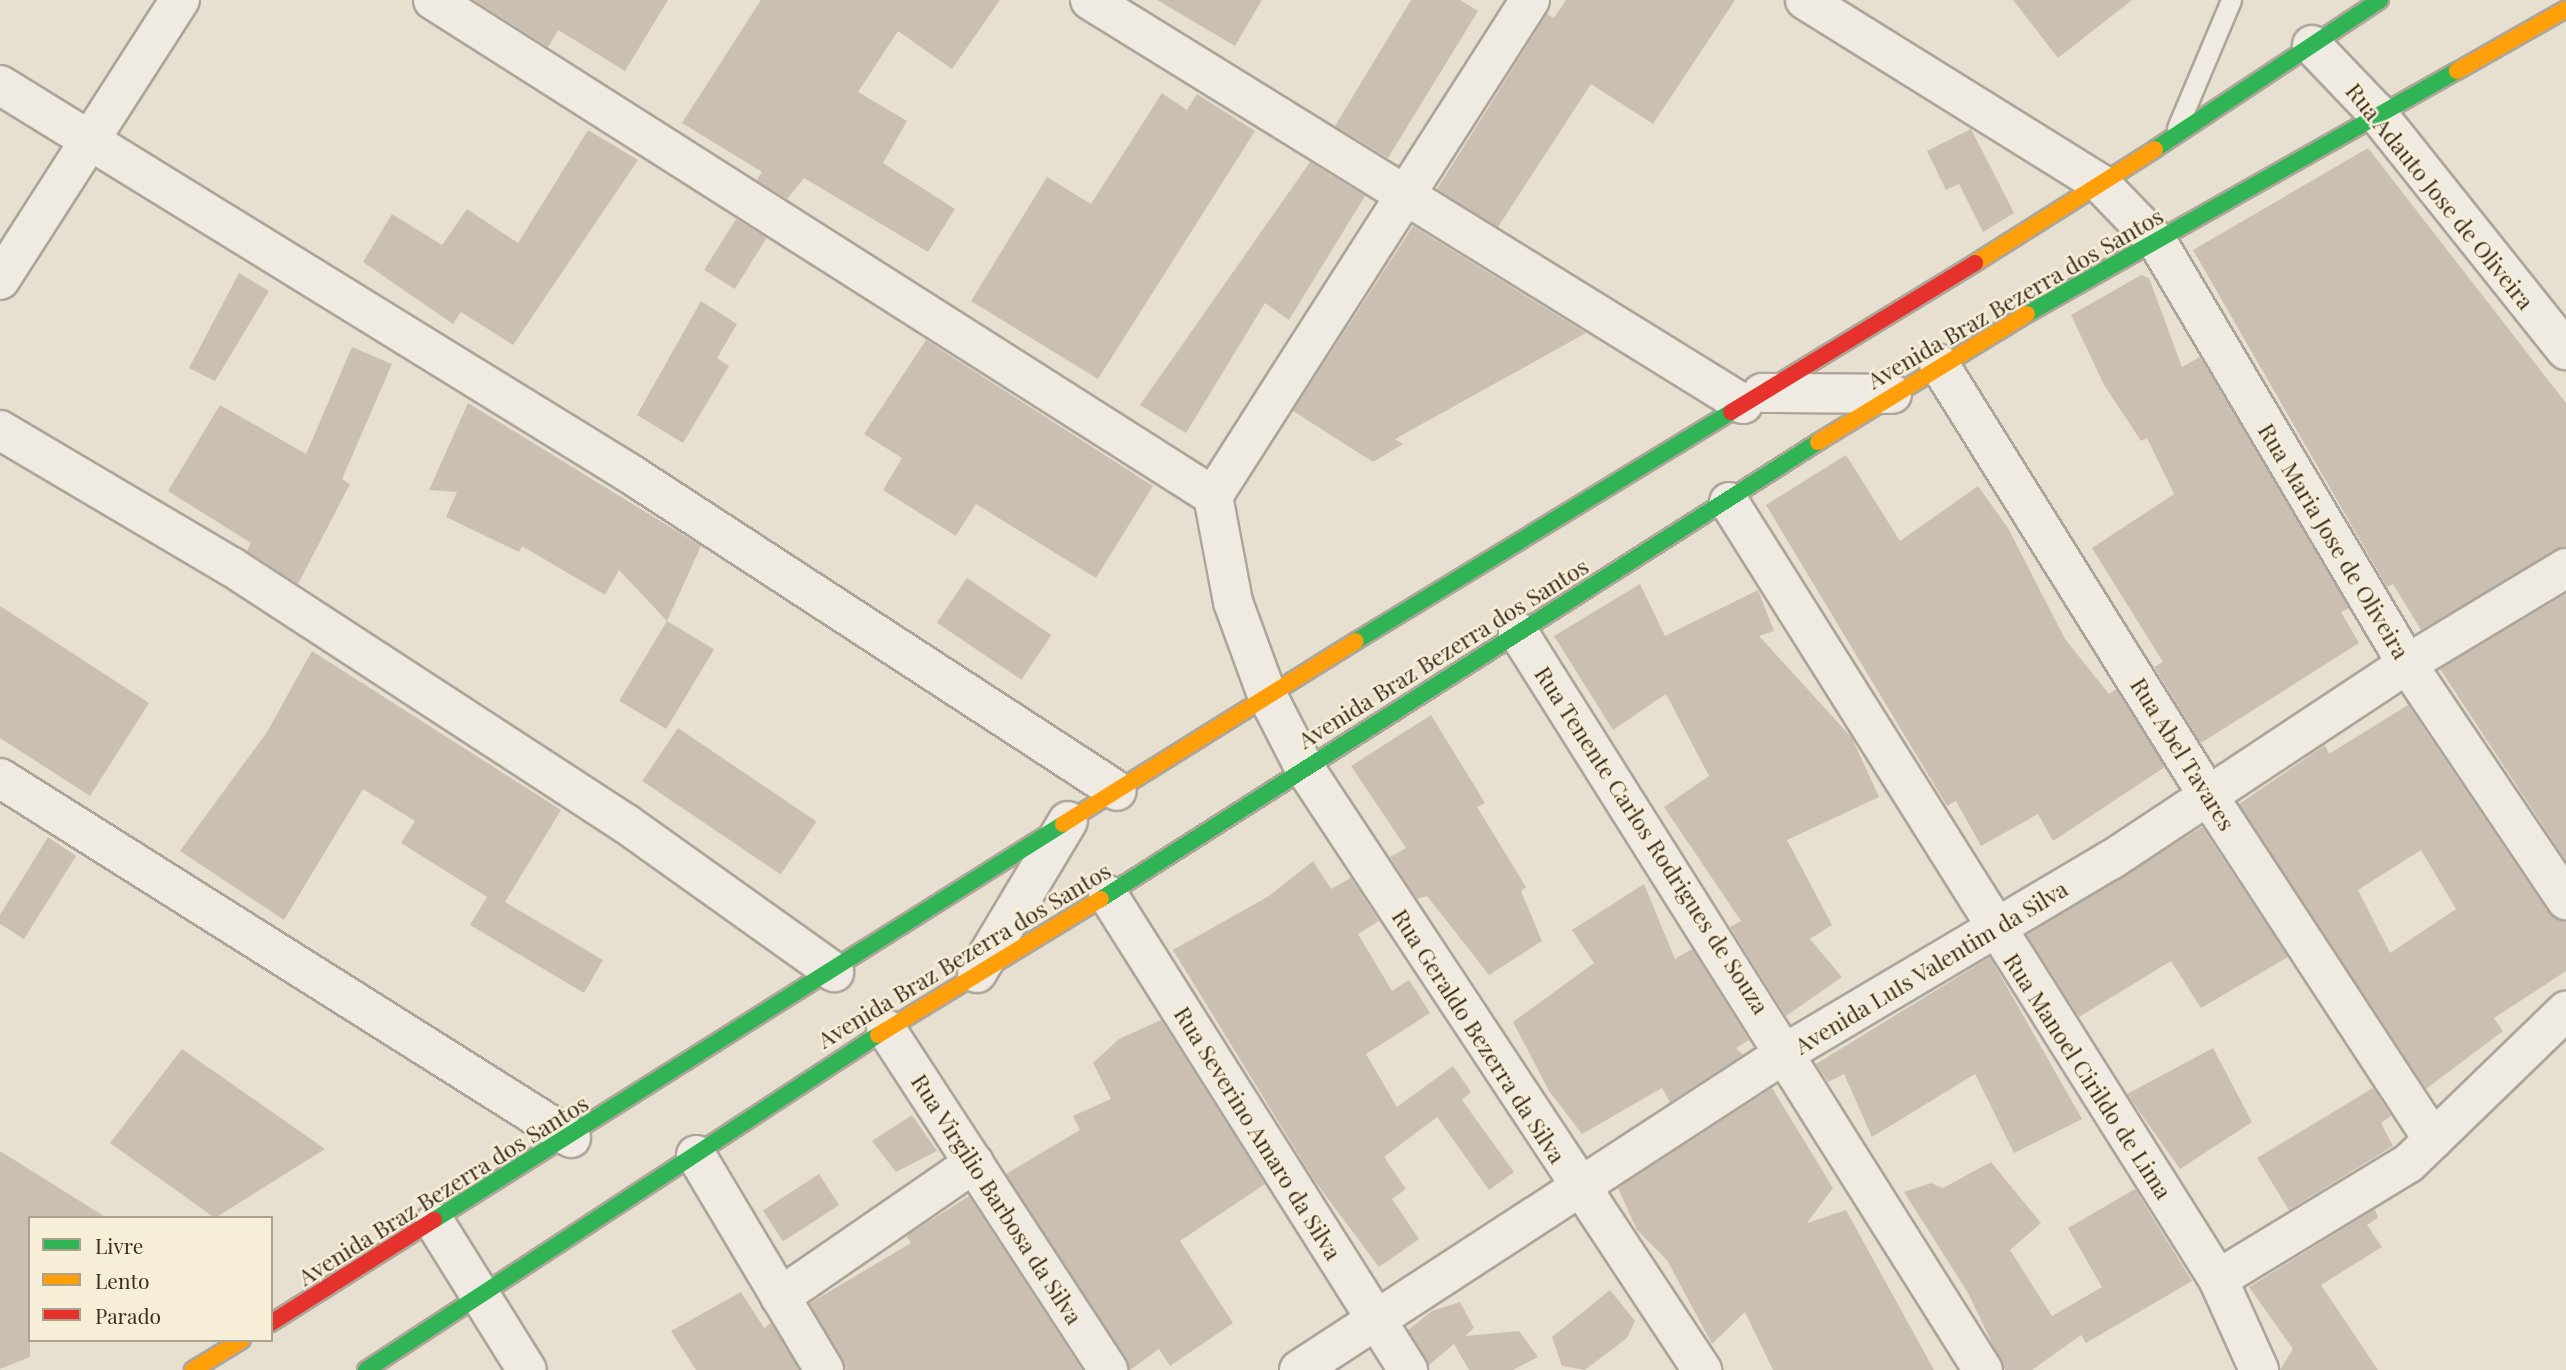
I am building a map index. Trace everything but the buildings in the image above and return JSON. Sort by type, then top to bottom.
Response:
[{"type":"street","points":[[0,280],[87,138],[180,0]]},
{"type":"street","points":[[433,0],[1213,496],[1530,0]]},
{"type":"street","points":[[1090,0],[1405,194],[1753,399],[1892,394]]},
{"type":"street","name":"Rua Maria Jose de Oliveira","points":[[1805,0],[2102,185],[2158,243],[2407,664],[2566,900]]},
{"type":"street","name":"Avenida Braz Bezerra dos Santos","points":[[273,1322],[571,1138],[1267,695],[2102,185],[2176,133],[2381,0]]},
{"type":"street","name":"Avenida Braz Bezerra dos Santos","points":[[366,1370],[477,1293],[696,1155],[886,1029],[1108,895],[1304,767],[1729,502],[1939,364],[2158,243],[2375,111],[2566,9]]},
{"type":"street","name":"Rua Adauto Jose de Oliveira","points":[[2312,45],[2375,111],[2566,350]]},
{"type":"street","points":[[0,85],[629,473],[1117,792]]},
{"type":"street","name":"Rua Abel Tavares","points":[[1939,364],[2207,794],[2433,1140]]},
{"type":"street","points":[[0,430],[232,567],[625,823],[834,972]]},
{"type":"street","name":"Rua Geraldo Bezerra da Silva","points":[[1213,496],[1233,601],[1267,695],[1304,767],[1580,1190],[1702,1370]]},
{"type":"street","name":"Rua Manoel Cirildo de Lima","points":[[1729,502],[1996,931],[2218,1279],[2259,1370]]},
{"type":"street","name":"Avenida LuIs Valentim da Silva","points":[[1299,1370],[1580,1190],[1787,1052],[1996,931],[2407,664],[2566,568]]},
{"type":"street","name":"Rua Tenente Carlos Rodrigues de Souza","points":[[1518,632],[1787,1052],[1983,1370]]},
{"type":"street","points":[[0,778],[571,1138]]},
{"type":"street","points":[[977,973],[1068,821]]},
{"type":"street","name":"Rua Severino Amaro da Silva","points":[[1108,895],[1408,1370]]},
{"type":"street","points":[[2218,1279],[2409,1163],[2566,1012]]},
{"type":"street","name":"Rua Virgilio Barbosa da Silva","points":[[886,1029],[1108,1370]]},
{"type":"street","points":[[696,1155],[824,1370]]},
{"type":"street","points":[[780,1297],[974,1163]]},
{"type":"street","points":[[435,1223],[527,1370]]},
{"type":"street","points":[[193,1370],[239,1342]]},
{"type":"lane","points":[[2176,133],[2231,0]]},
{"type":"traffic: fast","points":[[2155,149],[2380,0]]},
{"type":"traffic: fast","points":[[2027,314],[2457,71]]},
{"type":"traffic: fast","points":[[1356,641],[1731,412]]},
{"type":"traffic: fast","points":[[1101,899],[1818,442]]},
{"type":"traffic: fast","points":[[434,1220],[1063,824]]},
{"type":"traffic: fast","points":[[366,1370],[878,1035]]},
{"type":"traffic: slow","points":[[2457,71],[2566,9]]},
{"type":"traffic: slow","points":[[1975,263],[2155,149]]},
{"type":"traffic: slow","points":[[1818,442],[2027,314]]},
{"type":"traffic: slow","points":[[1063,824],[1356,641]]},
{"type":"traffic: slow","points":[[878,1035],[1101,899]]},
{"type":"traffic: slow","points":[[193,1370],[239,1342]]},
{"type":"traffic: jam","points":[[1731,412],[1975,263]]},
{"type":"traffic: jam","points":[[273,1322],[434,1220]]}]
